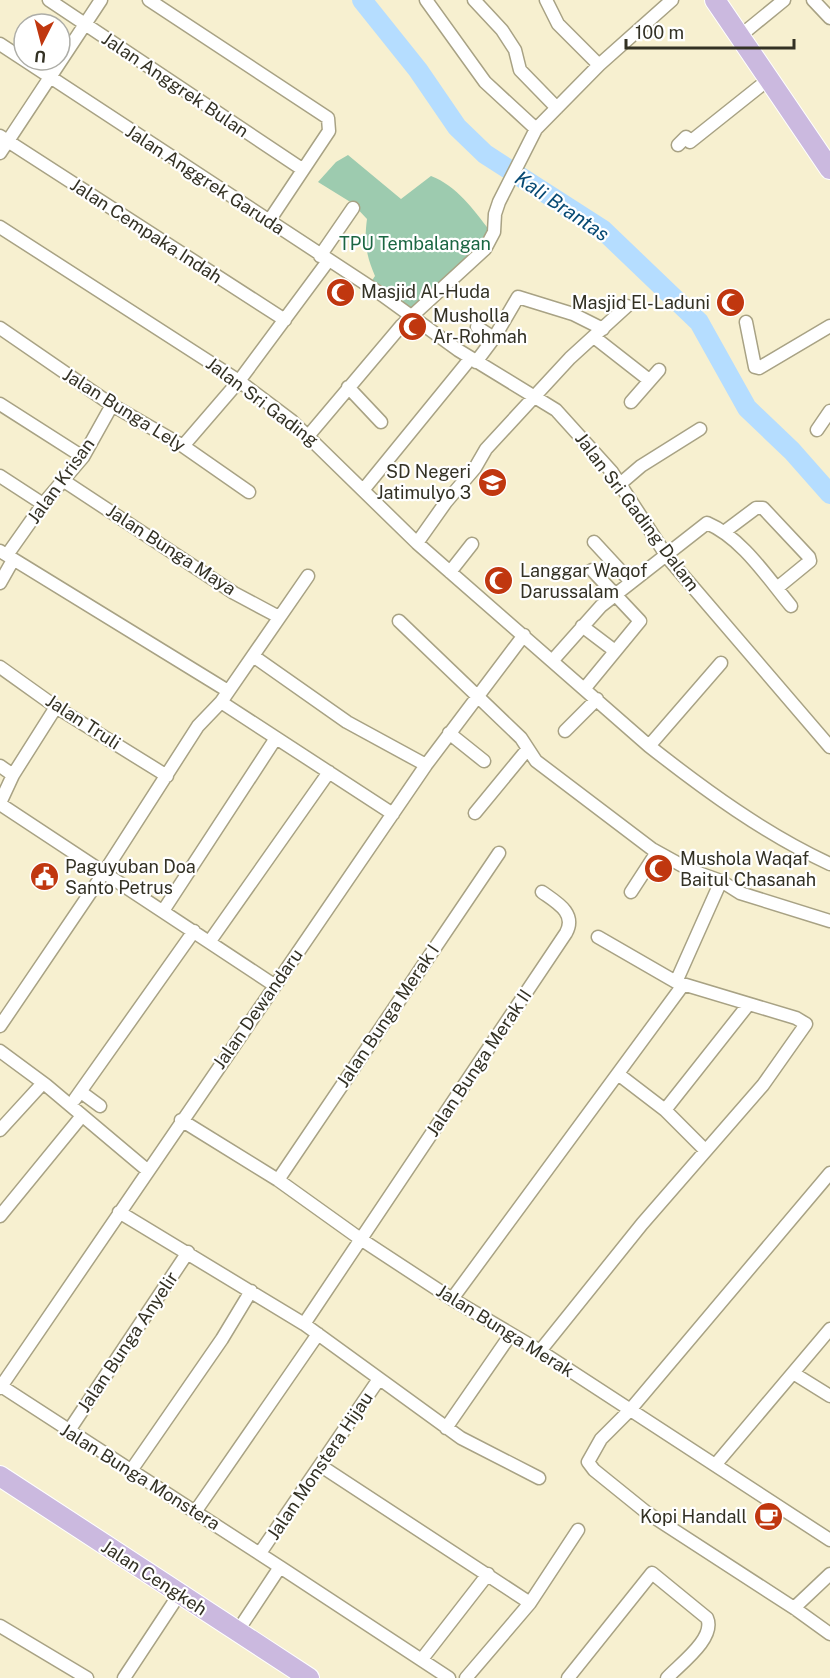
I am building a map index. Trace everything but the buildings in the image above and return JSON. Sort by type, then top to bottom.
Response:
[{"type":"main road","points":[[714,0],[830,169]]},
{"type":"main road","name":"Jalan Cengkeh","points":[[0,1476],[309,1678]]},
{"type":"street","name":"Jalan Anggrek Bulan","points":[[49,0],[302,170]]},
{"type":"street","points":[[0,153],[4,139],[101,0]]},
{"type":"street","points":[[149,0],[327,118],[329,131],[269,221]]},
{"type":"street","points":[[165,0],[169,14]]},
{"type":"street","points":[[426,0],[485,82],[536,129]]},
{"type":"street","points":[[474,0],[502,30],[515,50],[520,70],[557,108]]},
{"type":"street","points":[[546,0],[558,24],[599,65]]},
{"type":"street","points":[[309,435],[410,317],[485,249],[494,232],[495,214],[536,129],[599,65],[672,0]]},
{"type":"street","points":[[813,0],[830,18]]},
{"type":"street","points":[[740,36],[775,3]]},
{"type":"street","name":"Jalan Anggrek Garuda","points":[[0,45],[378,292],[410,317]]},
{"type":"street","points":[[678,145],[686,137],[690,142],[769,79]]},
{"type":"street","name":"Jalan Cempaka Indah","points":[[4,139],[285,320]]},
{"type":"street","points":[[183,446],[238,381],[285,320],[353,208]]},
{"type":"street","name":"Jalan Sri Gading","points":[[2,232],[238,381],[309,435],[417,543],[649,746],[688,777],[794,848],[828,861]]},
{"type":"street","points":[[364,489],[494,338],[518,297],[573,314],[599,333],[649,380]]},
{"type":"street","points":[[417,543],[446,502],[475,468],[486,449],[570,358],[627,306]]},
{"type":"street","name":"Jalan Sri Gading Dalam","points":[[410,317],[473,360],[536,397],[567,420],[620,484],[666,556],[830,747]]},
{"type":"street","points":[[746,322],[752,357],[755,366],[759,368],[830,326]]},
{"type":"street","points":[[477,327],[494,338]]},
{"type":"street","name":"Jalan Bunga Lely","points":[[0,328],[112,405],[183,446],[249,492]]},
{"type":"street","points":[[631,402],[659,370]]},
{"type":"street","points":[[348,387],[381,422]]},
{"type":"street","points":[[0,404],[83,457]]},
{"type":"street","name":"Jalan Krisan","points":[[0,584],[7,555],[43,504],[83,457],[112,405]]},
{"type":"street","points":[[817,430],[830,411]]},
{"type":"street","points":[[620,484],[641,466],[700,429]]},
{"type":"street","points":[[0,476],[43,504]]},
{"type":"street","name":"Jalan Bunga Maya","points":[[64,481],[234,593],[279,617]]},
{"type":"street","points":[[724,532],[759,507],[801,549],[810,561],[777,588]]},
{"type":"street","points":[[553,660],[582,626],[616,595],[707,523],[724,532],[791,606]]},
{"type":"street","points":[[594,542],[631,582]]},
{"type":"street","points":[[450,572],[472,544]]},
{"type":"street","points":[[7,555],[228,691]]},
{"type":"street","points":[[585,688],[640,621],[607,583],[600,580],[592,570]]},
{"type":"street","points":[[0,1026],[105,871],[198,726],[221,702],[308,576]]},
{"type":"street","points":[[399,621],[478,694],[521,738],[526,751],[536,761],[657,852],[690,870],[721,881],[731,890],[764,903],[800,910],[830,921]]},
{"type":"street","points":[[582,626],[615,651]]},
{"type":"street","name":"Jalan Dewandaru","points":[[1,1387],[181,1120],[448,733],[524,635]]},
{"type":"street","points":[[253,656],[347,722],[426,765]]},
{"type":"street","points":[[649,746],[721,663]]},
{"type":"street","name":"Jalan Truli","points":[[0,667],[56,707],[166,776]]},
{"type":"street","points":[[565,731],[597,699]]},
{"type":"street","points":[[221,702],[393,814]]},
{"type":"street","points":[[56,707],[13,775],[0,803],[274,985]]},
{"type":"street","points":[[448,733],[484,761]]},
{"type":"street","points":[[164,911],[276,738]]},
{"type":"street","points":[[476,813],[526,751]]},
{"type":"street","points":[[0,766],[13,775]]},
{"type":"street","points":[[210,941],[329,772]]},
{"type":"street","points":[[631,892],[657,852]]},
{"type":"street","name":"Jalan Bunga Merak I","points":[[278,1180],[499,853]]},
{"type":"street","points":[[452,1299],[618,1074],[680,983],[721,881]]},
{"type":"street","name":"Jalan Bunga Merak II","points":[[304,1324],[359,1238],[567,933],[570,924],[566,911],[542,892]]},
{"type":"street","points":[[100,1106],[78,1095],[194,931]]},
{"type":"street","points":[[540,1351],[634,1233],[763,1085],[805,1026],[805,1022],[796,1018],[680,983],[598,937]]},
{"type":"street","points":[[665,1110],[748,1005]]},
{"type":"street","points":[[0,1051],[43,1083],[147,1170]]},
{"type":"street","points":[[618,1074],[665,1110],[705,1150]]},
{"type":"street","points":[[0,1130],[43,1083]]},
{"type":"street","points":[[0,1216],[81,1117]]},
{"type":"street","name":"Jalan Bunga Merak","points":[[181,1120],[278,1180],[359,1238],[452,1299],[540,1351],[830,1540]]},
{"type":"street","points":[[830,1173],[630,1410],[601,1439],[588,1462],[594,1470],[646,1512],[830,1634]]},
{"type":"street","points":[[119,1212],[304,1324],[446,1428],[492,1456],[539,1478]]},
{"type":"street","name":"Jalan Bunga Anyelir","points":[[68,1432],[188,1252]]},
{"type":"street","points":[[130,1472],[216,1347],[251,1291]]},
{"type":"street","points":[[716,1464],[830,1329]]},
{"type":"street","points":[[195,1512],[318,1334]]},
{"type":"street","points":[[446,1428],[511,1334]]},
{"type":"street","points":[[793,1372],[830,1396]]},
{"type":"street","name":"Jalan Monstera Hijau","points":[[260,1553],[379,1379]]},
{"type":"street","name":"Jalan Bunga Monstera","points":[[1,1387],[130,1472],[260,1553],[449,1678]]},
{"type":"street","points":[[321,1466],[530,1603]]},
{"type":"street","points":[[466,1678],[530,1603],[578,1530]]},
{"type":"street","points":[[237,1632],[280,1567]]},
{"type":"street","points":[[568,1678],[652,1573],[707,1618],[708,1631],[668,1678]]},
{"type":"street","points":[[422,1659],[488,1574]]},
{"type":"street","points":[[794,1608],[830,1574]]},
{"type":"street","points":[[124,1678],[180,1593]]},
{"type":"street","points":[[0,1626],[87,1678]]},
{"type":"green space","name":"TPU Tembalangan","points":[[348,155],[401,199],[431,176],[440,180],[464,199],[490,231],[488,239],[411,311],[371,282],[375,276],[366,248],[367,219],[352,203],[318,182],[336,162]]},
{"type":"waterway","name":"Kali Brantas","points":[[362,0],[418,70],[457,127],[485,154],[603,230],[699,322],[747,408],[792,451],[830,494]]},
{"type":"place","name":"Masjid Al-Huda","points":[[340,292]]},
{"type":"place","name":"Masjid El-Laduni","points":[[731,303]]},
{"type":"place","name":"Musholla Ar-Rohmah","points":[[412,326]]},
{"type":"place","name":"SD Negeri Jatimulyo 3","points":[[492,482]]},
{"type":"place","name":"Langgar Waqof Darussalam","points":[[499,581]]},
{"type":"place","name":"Mushola Waqaf Baitul Chasanah","points":[[659,869]]},
{"type":"place","name":"Paguyuban Doa Santo Petrus","points":[[44,877]]},
{"type":"place","name":"Kopi Handall","points":[[768,1517]]}]
